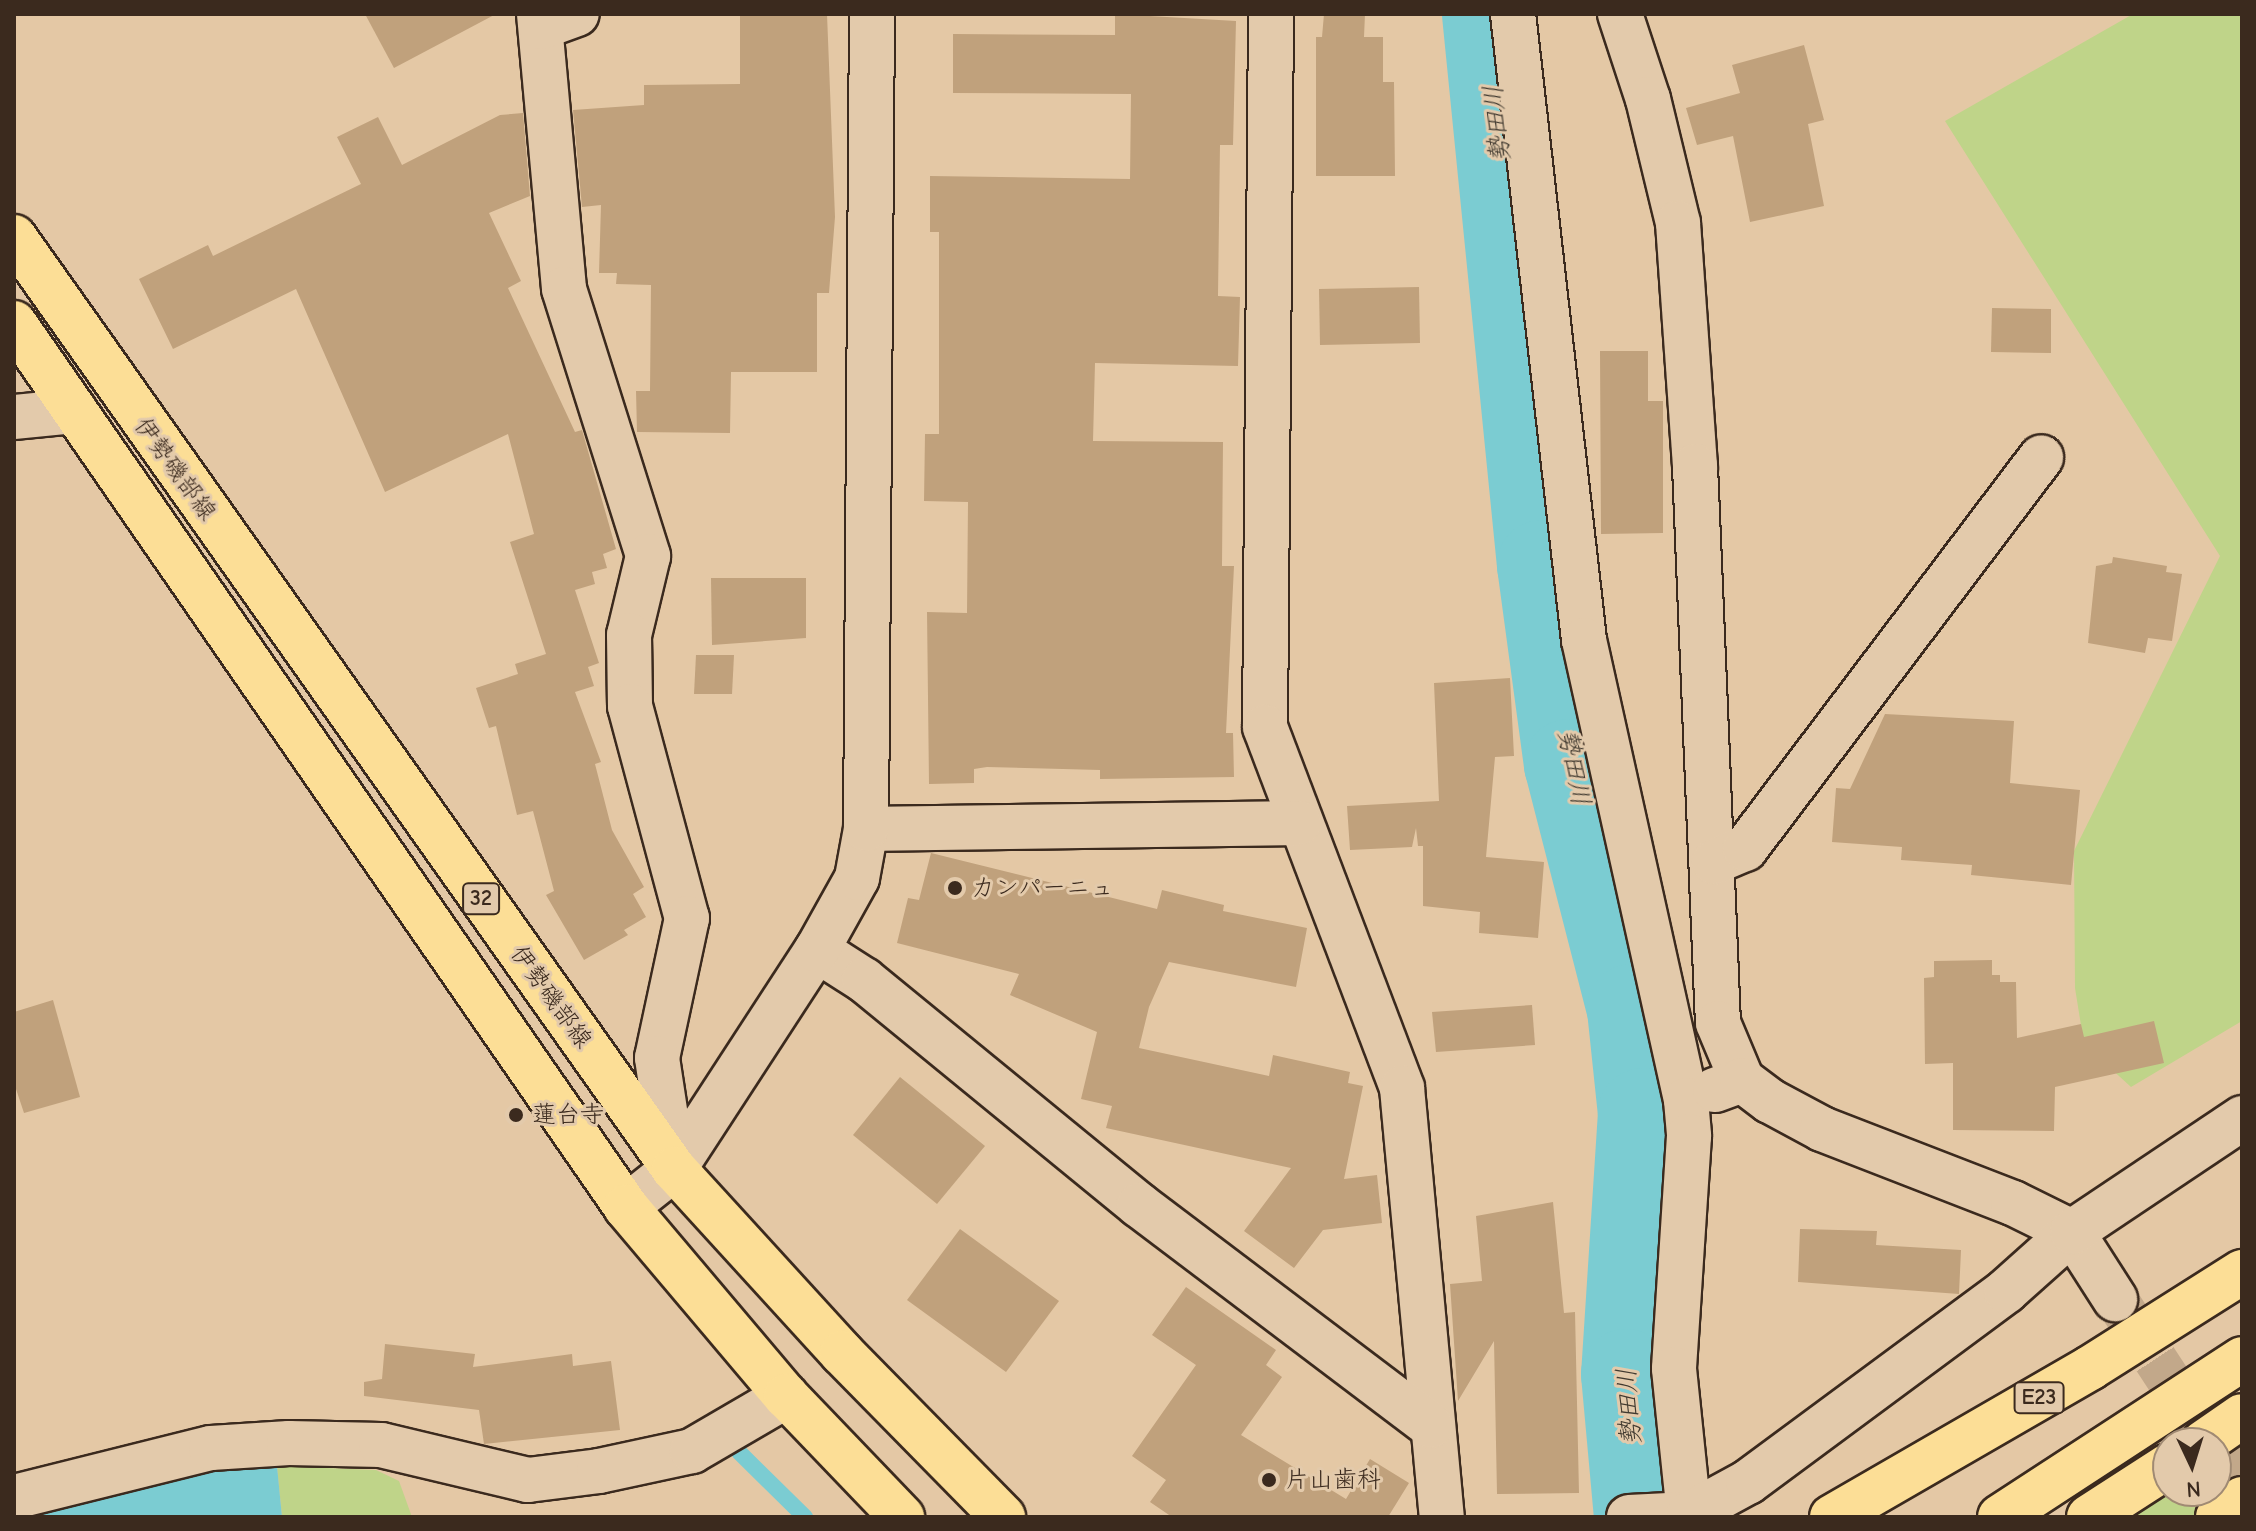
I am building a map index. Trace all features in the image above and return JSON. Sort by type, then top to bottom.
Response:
[{"type":"main road","name":"伊勢磯部線","points":[[14,237],[674,1169],[842,1353],[1003,1517]]},
{"type":"main road","name":"伊勢磯部線","points":[[14,323],[626,1207],[786,1396],[902,1517]]},
{"type":"main road","name":"E23","points":[[1832,1517],[2090,1368],[2242,1272]]},
{"type":"main road","points":[[2000,1517],[2242,1359]]},
{"type":"main road","points":[[2089,1517],[2152,1476]]},
{"type":"main road","points":[[2218,1517],[2242,1499]]},
{"type":"street","points":[[626,1207],[674,1169],[817,950],[857,878],[866,829],[872,14]]},
{"type":"street","points":[[1271,14],[1265,727],[1299,823],[1319,862],[1402,1088],[1431,1426],[1442,1517]]},
{"type":"street","points":[[1513,14],[1584,640],[1686,1100],[1674,1369],[1663,1515],[1748,1482],[2006,1291],[2072,1232],[2242,1118]]},
{"type":"street","points":[[1620,14],[1648,99],[1678,223],[1714,862],[1718,1023],[1742,1080],[1770,1101],[1822,1129],[2013,1203],[2072,1232],[2115,1299]]},
{"type":"street","points":[[552,18],[554,216],[564,289],[648,556],[629,635],[630,706],[687,918],[657,1058],[674,1169]]},
{"type":"street","points":[[14,417],[75,411]]},
{"type":"street","points":[[1714,862],[1745,849],[2041,457]]},
{"type":"street","points":[[866,829],[1299,823]]},
{"type":"street","points":[[817,950],[864,980],[1139,1205],[1431,1426]]},
{"type":"street","points":[[1686,1100],[1742,1080]]},
{"type":"street","points":[[14,1497],[211,1448],[289,1443],[381,1445],[528,1480],[599,1471],[692,1451],[786,1396]]},
{"type":"green space","points":[[2133,14],[2242,14],[2242,1021],[2131,1087],[2084,1044],[2075,988],[2074,851],[2220,556],[1945,121]]},
{"type":"green space","points":[[2242,1429],[2242,1517],[2124,1517],[2152,1500],[2152,1507],[2232,1507],[2232,1436]]},
{"type":"green space","points":[[277,1466],[376,1470],[399,1481],[412,1517],[282,1517]]},
{"type":"water","points":[[277,1466],[282,1517],[32,1517],[218,1469]]},
{"type":"building","points":[[365,14],[496,14],[394,68]]},
{"type":"building","points":[[740,14],[827,14],[835,217],[829,293],[817,293],[817,372],[731,372],[730,433],[637,432],[636,391],[650,391],[651,285],[616,284],[617,273],[599,273],[601,205],[582,207],[573,110],[644,105],[644,85],[740,84]]},
{"type":"building","points":[[1115,14],[1236,21],[1233,145],[1220,145],[1218,296],[1240,297],[1238,366],[1095,363],[1093,441],[1223,442],[1222,566],[1234,566],[1226,733],[1233,733],[1234,777],[1100,779],[1100,770],[987,767],[974,769],[974,783],[929,784],[927,612],[967,613],[968,502],[924,501],[925,434],[939,434],[939,232],[930,232],[930,176],[1130,179],[1131,94],[953,93],[953,34],[1115,35]]},
{"type":"building","points":[[1324,14],[1365,14],[1364,37],[1383,37],[1383,82],[1394,82],[1395,176],[1316,176],[1316,37],[1322,37]]},
{"type":"building","points":[[1804,45],[1824,120],[1808,124],[1824,206],[1750,222],[1733,136],[1697,145],[1686,108],[1740,93],[1732,65]]},
{"type":"building","points":[[523,113],[530,196],[489,213],[521,281],[508,288],[575,432],[582,430],[616,549],[603,554],[607,568],[592,572],[595,584],[575,590],[599,663],[588,667],[594,686],[575,692],[601,762],[595,764],[612,830],[644,887],[633,894],[646,917],[624,930],[628,935],[584,960],[546,895],[554,891],[533,811],[517,815],[496,726],[489,728],[476,688],[518,674],[515,664],[546,654],[510,542],[534,534],[508,434],[385,492],[296,289],[173,349],[139,279],[208,245],[213,256],[361,184],[337,137],[378,117],[402,165],[500,115]]},
{"type":"building","points":[[1419,287],[1420,343],[1320,345],[1319,289]]},
{"type":"building","points":[[1992,308],[2051,309],[2051,353],[1991,352]]},
{"type":"building","points":[[1600,351],[1648,351],[1648,401],[1663,401],[1663,533],[1601,534]]},
{"type":"building","points":[[2113,557],[2167,566],[2166,572],[2182,574],[2172,641],[2148,638],[2145,653],[2088,643],[2096,566],[2112,563]]},
{"type":"building","points":[[711,578],[806,578],[806,638],[712,645]]},
{"type":"building","points":[[696,655],[734,655],[732,694],[694,694]]},
{"type":"building","points":[[1510,678],[1514,756],[1495,757],[1486,857],[1544,862],[1538,938],[1479,933],[1480,912],[1423,906],[1423,846],[1418,846],[1416,828],[1412,847],[1350,850],[1347,806],[1439,801],[1434,683]]},
{"type":"building","points":[[1885,714],[2014,721],[2010,783],[2080,790],[2071,885],[1971,875],[1972,865],[1901,860],[1902,847],[1832,842],[1836,788],[1850,789]]},
{"type":"building","points":[[931,853],[1157,909],[1162,890],[1224,905],[1223,911],[1307,928],[1296,987],[1169,962],[1149,1007],[1139,1048],[1269,1076],[1273,1055],[1350,1072],[1348,1083],[1363,1086],[1344,1179],[1377,1175],[1382,1223],[1323,1230],[1294,1268],[1244,1231],[1291,1168],[1106,1128],[1112,1106],[1081,1099],[1097,1032],[1010,995],[1019,974],[897,943],[908,898],[919,900]]},
{"type":"building","points":[[1992,960],[1992,975],[2000,975],[2000,982],[2016,982],[2017,1038],[2081,1024],[2084,1037],[2154,1021],[2164,1063],[2055,1087],[2054,1131],[1953,1130],[1953,1063],[1925,1064],[1924,978],[1934,977],[1934,961]]},
{"type":"building","points":[[53,1000],[80,1097],[24,1113],[14,1083],[14,1012]]},
{"type":"building","points":[[1532,1005],[1535,1045],[1436,1052],[1432,1012]]},
{"type":"building","points":[[900,1077],[985,1146],[937,1204],[853,1135]]},
{"type":"building","points":[[1553,1202],[1564,1313],[1575,1312],[1579,1493],[1497,1494],[1494,1341],[1458,1401],[1450,1284],[1482,1281],[1476,1216]]},
{"type":"building","points":[[960,1229],[1059,1301],[1006,1372],[907,1300]]},
{"type":"building","points":[[1800,1229],[1877,1231],[1876,1245],[1961,1250],[1959,1294],[1798,1282]]},
{"type":"building","points":[[1186,1287],[1276,1350],[1266,1365],[1282,1377],[1241,1435],[1346,1499],[1370,1459],[1409,1483],[1388,1517],[1172,1517],[1150,1502],[1166,1480],[1132,1456],[1196,1365],[1152,1335]]},
{"type":"building","points":[[385,1344],[475,1354],[473,1367],[572,1354],[573,1366],[611,1361],[620,1430],[484,1444],[479,1410],[364,1396],[364,1382],[382,1379]]},
{"type":"waterway","name":"勢田川","points":[[1487,14],[1542,565],[1569,764],[1632,1009],[1643,1113],[1626,1374],[1639,1517]]},
{"type":"waterway","points":[[739,1452],[805,1517]]},
{"type":"tunnel","points":[[2119,1304],[2200,1427]]},
{"type":"tunnel","points":[[2232,1471],[2242,1484]]},
{"type":"place","name":"カンパーニュ","points":[[955,888]]},
{"type":"place","name":"蓮台寺","points":[[516,1115]]},
{"type":"place","name":"片山歯科","points":[[1269,1480]]}]
